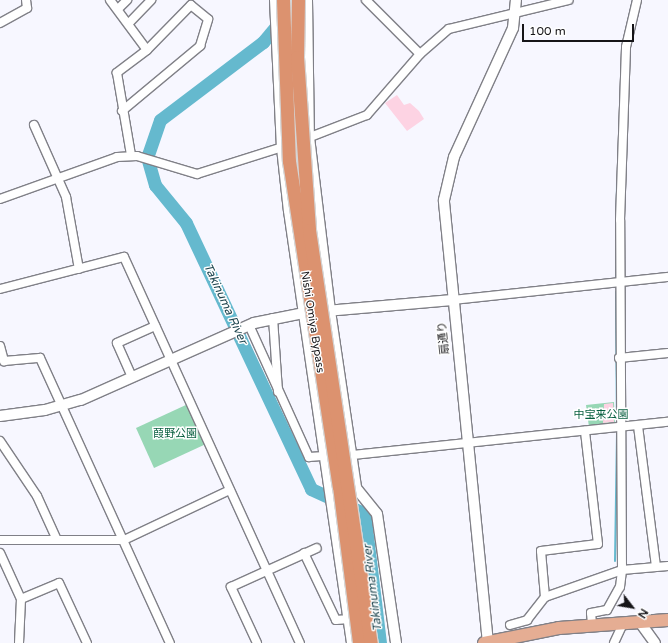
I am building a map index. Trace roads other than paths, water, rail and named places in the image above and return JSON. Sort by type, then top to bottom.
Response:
[{"type":"highway","name":"Nishi Omiya Bypass","points":[[298,0],[297,57],[308,230],[370,643]]},
{"type":"highway","name":"Nishi Omiya Bypass","points":[[278,2],[289,161],[339,486],[359,643]]},
{"type":"main road","points":[[487,643],[592,624],[668,620]]},
{"type":"street","points":[[0,23],[27,8],[26,0]]},
{"type":"street","points":[[110,0],[130,23],[147,50]]},
{"type":"street","points":[[118,9],[127,0]]},
{"type":"street","points":[[130,23],[151,0]]},
{"type":"street","points":[[307,0],[309,137],[330,311],[356,488],[377,514],[396,643]]},
{"type":"street","points":[[366,0],[420,54]]},
{"type":"street","name":"扇通り","points":[[487,643],[445,221],[447,182],[507,42],[516,12],[516,0]]},
{"type":"street","points":[[0,199],[134,156],[197,174],[282,148],[367,115],[420,54],[449,29],[569,0]]},
{"type":"street","points":[[592,624],[591,613],[607,610],[614,599],[620,587],[622,570],[619,282],[626,47],[637,0]]},
{"type":"street","points":[[278,2],[276,41],[282,148],[303,313],[352,643]]},
{"type":"street","points":[[122,111],[200,46],[208,19],[192,5],[147,50],[117,73],[122,111],[134,156]]},
{"type":"street","points":[[34,125],[57,180],[66,197],[79,269]]},
{"type":"street","points":[[0,289],[124,257],[300,643]]},
{"type":"street","points":[[0,416],[61,406],[132,377],[229,333],[273,318],[303,313],[452,300],[668,277]]},
{"type":"street","points":[[273,318],[278,392]]},
{"type":"street","points":[[132,377],[117,343],[155,326]]},
{"type":"street","points":[[246,326],[309,457],[324,456]]},
{"type":"street","points":[[0,346],[4,361],[40,358],[170,643]]},
{"type":"street","points":[[620,358],[668,353]]},
{"type":"street","points":[[352,455],[668,422]]},
{"type":"street","points":[[638,426],[656,567]]},
{"type":"street","points":[[545,596],[540,552],[598,544],[586,431]]},
{"type":"street","points":[[0,441],[37,496],[57,540]]},
{"type":"street","points":[[0,540],[124,540],[230,490]]},
{"type":"street","points":[[257,643],[231,587],[317,548]]},
{"type":"street","points":[[0,553],[21,599],[20,643]]},
{"type":"street","points":[[304,553],[336,620],[349,619]]},
{"type":"street","points":[[510,625],[527,620],[545,596],[622,570],[668,566]]},
{"type":"street","points":[[21,599],[58,583],[87,643]]},
{"type":"street","points":[[639,621],[655,643]]},
{"type":"street","points":[[614,643],[624,622]]},
{"type":"waterway","name":"Takinuma River","points":[[298,0],[263,42],[160,120],[147,157],[155,185],[186,223],[311,489],[361,512],[365,519],[380,643]]},
{"type":"waterway","points":[[623,44],[633,0]]},
{"type":"waterway","points":[[616,277],[617,183]]},
{"type":"waterway","points":[[616,292],[617,426]]},
{"type":"waterway","points":[[615,561],[617,430]]},
{"type":"park label","name":"中宝来公園","points":[[601,415]]},
{"type":"park label","name":"葭野公園","points":[[175,434]]}]
